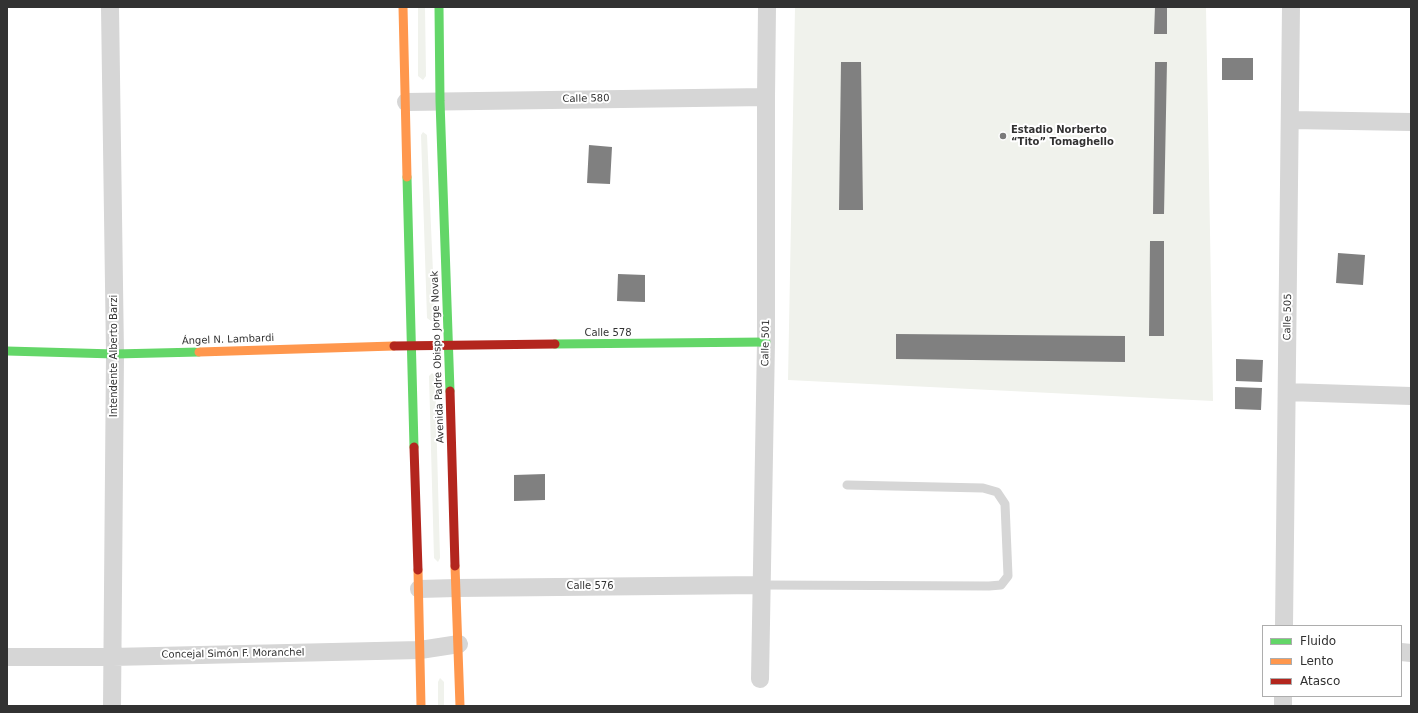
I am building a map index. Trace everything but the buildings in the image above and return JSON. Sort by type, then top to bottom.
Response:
[{"type":"main road","points":[[403,7],[421,706]]},
{"type":"main road","name":"Avenida Padre Obispo Jorge Novak","points":[[439,7],[440,101],[460,706]]},
{"type":"main road","name":"Calle 578","points":[[449,345],[766,342]]},
{"type":"main road","name":"Ángel N. Lambardi","points":[[7,351],[115,354],[449,345]]},
{"type":"street","name":"Intendente Alberto Barzi","points":[[110,7],[115,354],[112,706]]},
{"type":"street","name":"Calle 501","points":[[760,679],[766,342],[767,7]]},
{"type":"street","name":"Calle 505","points":[[1284,625],[1292,7]]},
{"type":"street","name":"Calle 580","points":[[406,102],[766,97]]},
{"type":"street","points":[[1291,120],[1411,122]]},
{"type":"street","points":[[1287,392],[1411,396]]},
{"type":"street","name":"Calle 576","points":[[419,589],[762,585]]},
{"type":"street","name":"Concejal Simón F. Moranchel","points":[[7,656],[112,657],[420,650],[459,644]]},
{"type":"lane","points":[[762,585],[989,586],[1001,585],[1008,576],[1006,504],[997,492],[983,488],[847,485]]},
{"type":"shaded area","points":[[418,7],[425,7],[426,76],[423,80],[418,76]]},
{"type":"shaded area","name":"Estadio Norberto “Tito” Tomaghello","points":[[795,7],[1206,7],[1213,401],[788,380]]},
{"type":"shaded area","points":[[423,132],[427,135],[435,318],[431,321],[427,318],[421,135]]},
{"type":"shaded area","points":[[432,373],[435,376],[440,558],[438,562],[434,558],[429,376]]},
{"type":"shaded area","points":[[440,678],[444,682],[444,706],[438,706],[438,682]]},
{"type":"traffic: fast","points":[[439,7],[440,101],[450,391]]},
{"type":"traffic: fast","points":[[407,177],[414,447]]},
{"type":"traffic: fast","points":[[555,344],[766,342]]},
{"type":"traffic: fast","points":[[7,351],[115,354],[199,352]]},
{"type":"traffic: slow","points":[[403,7],[407,177]]},
{"type":"traffic: slow","points":[[199,352],[394,346]]},
{"type":"traffic: slow","points":[[455,566],[460,706]]},
{"type":"traffic: slow","points":[[418,570],[421,706]]},
{"type":"traffic: jam","points":[[394,346],[555,344]]},
{"type":"traffic: jam","points":[[450,391],[455,566]]},
{"type":"traffic: jam","points":[[414,447],[418,570]]},
{"type":"place","name":"Estadio Norberto “Tito” Tomaghello","points":[[1003,136]]}]
